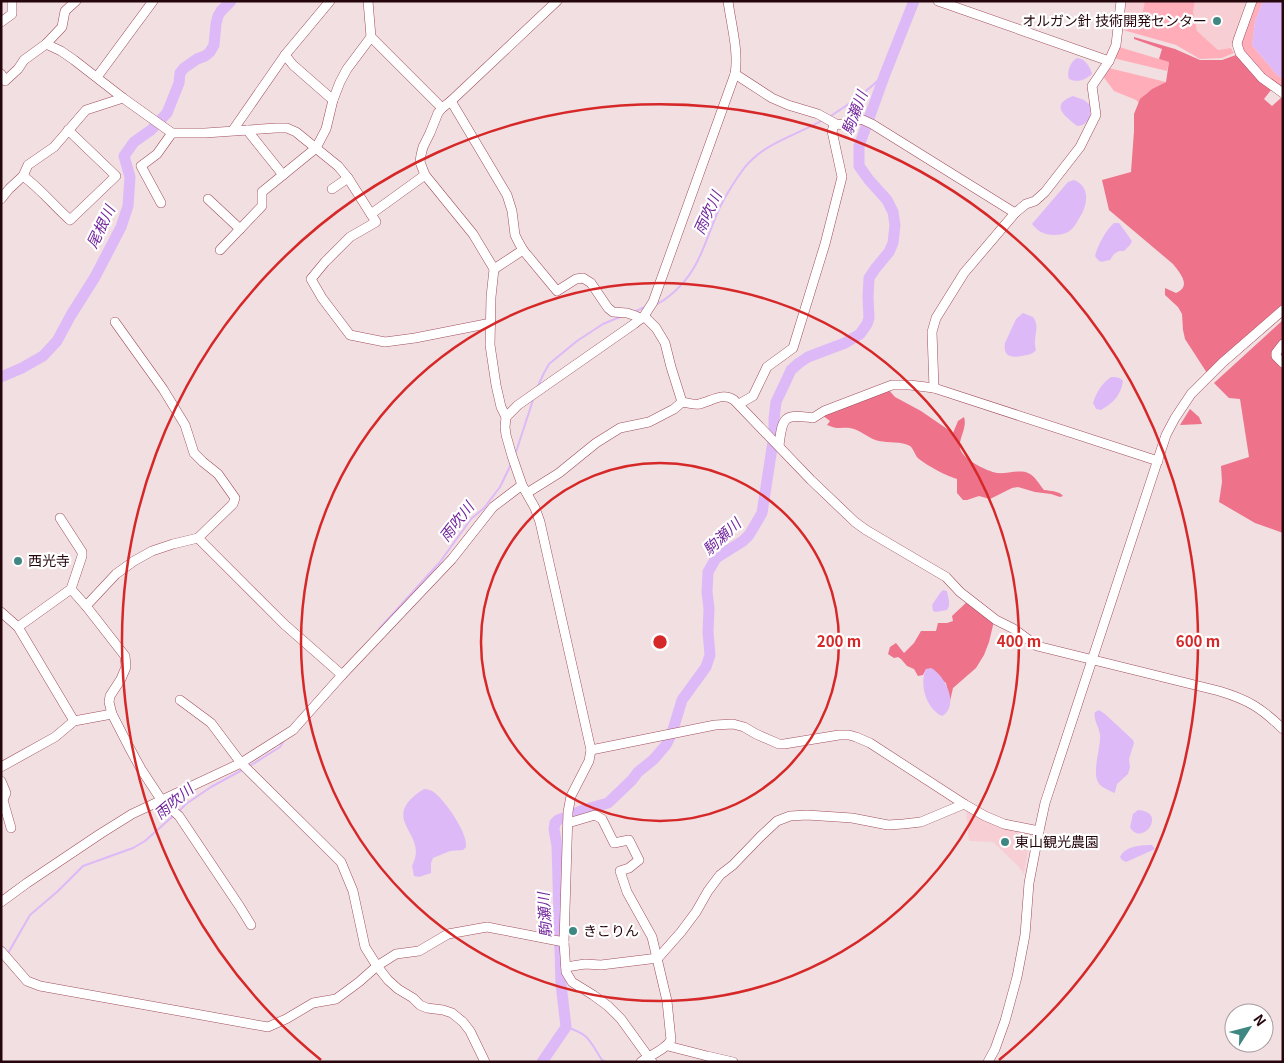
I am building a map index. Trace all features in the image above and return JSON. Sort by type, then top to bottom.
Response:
[{"type":"street","points":[[1,22],[12,14],[12,1]]},
{"type":"street","points":[[1,74],[5,81],[18,69],[24,60],[46,44],[62,27],[65,11],[76,1]]},
{"type":"street","points":[[97,77],[153,1]]},
{"type":"street","points":[[233,130],[285,55],[330,1]]},
{"type":"street","points":[[368,1],[371,37],[442,108]]},
{"type":"street","points":[[557,1],[442,108],[420,154],[420,162],[426,175],[473,234],[494,269],[491,297],[490,345],[496,385],[501,407],[506,417],[506,435],[522,484],[535,508],[543,532],[591,750],[585,771],[571,796],[568,818],[564,942],[568,977],[572,982],[593,994],[621,1019],[647,1060],[668,1046],[671,1040],[667,1001],[652,937],[628,892],[620,871],[629,868],[639,860],[629,840],[614,843],[602,819],[595,815],[568,818]]},
{"type":"street","points":[[506,417],[518,405],[642,316],[653,302],[735,74],[736,54],[728,1]]},
{"type":"street","points":[[938,1],[1109,61]]},
{"type":"street","points":[[934,388],[932,332],[936,318],[964,273],[1016,213],[1045,192],[1080,147],[1096,115],[1092,86],[1109,61],[1116,45],[1121,1]]},
{"type":"street","points":[[1252,1],[1238,40],[1238,48],[1240,53],[1262,78],[1283,93]]},
{"type":"street","points":[[220,250],[262,206],[262,192],[316,148],[326,130],[332,100],[340,82],[347,69],[371,37]]},
{"type":"street","points":[[46,44],[74,60],[122,98],[172,133],[287,128],[296,132],[338,166],[348,178],[376,222],[350,237],[311,279],[322,298],[350,335],[385,342],[491,323]]},
{"type":"street","points":[[285,55],[293,65],[332,100]]},
{"type":"street","points":[[735,74],[772,98],[818,114],[836,124],[845,125],[861,119],[869,122],[1016,213]]},
{"type":"street","points":[[1,198],[23,176],[28,165],[54,147],[86,110],[122,98]]},
{"type":"street","points":[[451,101],[506,196],[512,211],[515,235],[523,250],[557,291],[576,279],[583,278],[591,283],[608,308],[613,312],[642,316],[656,328],[666,343],[682,402]]},
{"type":"street","points":[[738,404],[753,396],[767,367],[793,348],[825,244],[842,177],[832,131],[834,126],[829,120]]},
{"type":"street","points":[[23,176],[35,185],[70,220],[116,176],[68,130]]},
{"type":"street","points":[[247,130],[283,175]]},
{"type":"street","points":[[161,204],[141,166],[158,154],[172,133]]},
{"type":"street","points":[[371,214],[426,175]]},
{"type":"street","points":[[332,189],[348,178]]},
{"type":"street","points":[[208,199],[240,229]]},
{"type":"street","points":[[494,269],[523,250]]},
{"type":"street","points":[[988,1062],[1005,1021],[1017,977],[1025,935],[1028,883],[1045,803],[1166,435],[1191,394],[1222,363],[1283,310]]},
{"type":"street","points":[[86,606],[116,574],[134,561],[152,551],[198,538],[233,504],[236,498],[218,474],[194,452],[185,425],[163,389],[115,322]]},
{"type":"street","points":[[1283,344],[1276,353],[1276,356],[1283,363]]},
{"type":"street","points":[[775,442],[782,424],[789,417],[813,418],[824,411],[892,385],[910,385],[934,388],[1158,461]]},
{"type":"street","points":[[527,493],[559,473],[596,443],[620,428],[649,422],[682,402],[697,404],[719,396],[729,396],[855,522],[946,577],[960,592],[996,620],[1014,629],[1037,646],[1237,696],[1260,709],[1283,729]]},
{"type":"street","points":[[1,902],[132,814],[241,763],[293,730],[342,675],[452,559],[493,507],[522,484]]},
{"type":"street","points":[[18,627],[71,589],[82,552],[60,518]]},
{"type":"street","points":[[198,538],[284,624],[342,675]]},
{"type":"street","points":[[71,589],[125,656],[126,667],[108,702],[112,714],[141,769],[162,801],[177,813],[251,925]]},
{"type":"street","points":[[1,612],[18,627],[74,721]]},
{"type":"street","points":[[180,700],[211,723],[241,763],[341,862],[353,891],[365,947],[388,980],[420,1005],[452,1013],[463,1022],[470,1031],[485,1062]]},
{"type":"street","points":[[1,766],[55,737],[74,721],[112,714]]},
{"type":"street","points":[[591,750],[715,725],[732,724],[744,727],[774,743],[784,744],[849,735],[870,743],[985,816],[1004,824],[1038,831]]},
{"type":"street","points":[[1,781],[6,793],[2,800],[11,828]]},
{"type":"street","points":[[566,967],[658,958],[682,932],[720,875],[733,865],[777,821],[790,816],[807,815],[852,818],[888,825],[903,824],[921,822],[964,804]]},
{"type":"street","points":[[1,951],[27,981],[40,986],[268,1027],[313,1003],[336,999],[377,966],[396,954],[419,951],[448,934],[487,927],[564,942]]},
{"type":"street","points":[[668,1046],[733,1062]]},
{"type":"shaded area","points":[[1124,1],[1145,1],[1143,22],[1134,20],[1123,30],[1120,29]]},
{"type":"shaded area","points":[[1145,1],[1195,1],[1193,11],[1197,31],[1218,50],[1231,48],[1234,53],[1222,58],[1200,59],[1176,45],[1123,30],[1134,20],[1142,21]]},
{"type":"shaded area","name":"オルガン針 技術開発センター","points":[[1195,1],[1246,1],[1231,48],[1218,50],[1197,31],[1193,11]]},
{"type":"shaded area","points":[[1256,1],[1263,1],[1255,21],[1252,45],[1277,75],[1283,79],[1283,90],[1275,85],[1244,52],[1241,44]]},
{"type":"shaded area","points":[[1263,1],[1283,1],[1283,79],[1277,75],[1252,45],[1255,21]]},
{"type":"shaded area","points":[[1134,37],[1175,49],[1200,60],[1222,60],[1236,55],[1271,90],[1264,99],[1272,106],[1283,98],[1283,304],[1207,373],[1185,339],[1182,314],[1178,307],[1165,295],[1165,288],[1176,293],[1181,290],[1184,283],[1181,275],[1173,264],[1109,210],[1102,180],[1131,172],[1134,114],[1140,99],[1152,89],[1166,82],[1169,62],[1159,59],[1162,49],[1134,39]]},
{"type":"shaded area","points":[[1119,47],[1169,62],[1167,71],[1113,58],[1109,68],[1166,82],[1147,93],[1139,103],[1114,91],[1102,75]]},
{"type":"shaded area","points":[[1077,58],[1085,61],[1092,74],[1084,79],[1075,81],[1069,79],[1068,73],[1071,64]]},
{"type":"shaded area","points":[[1073,96],[1084,100],[1090,105],[1090,117],[1082,125],[1077,126],[1062,111],[1062,103]]},
{"type":"shaded area","points":[[1074,180],[1080,183],[1086,193],[1084,210],[1075,225],[1070,231],[1058,235],[1039,231],[1032,224],[1068,182]]},
{"type":"shaded area","points":[[1114,223],[1119,223],[1132,241],[1124,251],[1119,251],[1110,260],[1103,262],[1097,259],[1095,256],[1096,252],[1105,234]]},
{"type":"shaded area","points":[[1023,313],[1033,317],[1035,321],[1036,350],[1027,355],[1011,356],[1005,351],[1005,343],[1016,319]]},
{"type":"shaded area","points":[[1283,320],[1283,533],[1255,523],[1219,502],[1222,482],[1221,466],[1249,457],[1240,399],[1229,398],[1214,383]]},
{"type":"shaded area","points":[[1111,377],[1119,378],[1123,381],[1120,390],[1116,398],[1109,404],[1101,410],[1096,409],[1093,403],[1096,396],[1102,385]]},
{"type":"shaded area","points":[[887,388],[895,397],[921,411],[953,433],[958,421],[964,417],[965,426],[960,447],[964,455],[972,462],[997,473],[1021,471],[1028,473],[1035,478],[1044,490],[1057,492],[1063,496],[1035,492],[1018,487],[990,499],[979,496],[963,500],[957,493],[957,479],[923,462],[910,446],[903,443],[879,441],[854,429],[837,428],[827,425],[830,421],[822,415]]},
{"type":"shaded area","points":[[1190,409],[1199,417],[1202,424],[1180,425]]},
{"type":"shaded area","points":[[943,590],[947,591],[949,606],[947,610],[933,611],[932,605]]},
{"type":"shaded area","points":[[968,601],[994,621],[984,655],[976,668],[953,688],[950,701],[946,683],[926,669],[923,675],[918,676],[914,669],[907,666],[901,659],[898,657],[894,658],[888,654],[890,647],[896,643],[904,653],[914,643],[921,631],[936,631],[938,623],[953,621],[952,616]]},
{"type":"shaded area","points":[[931,668],[941,677],[949,691],[950,705],[942,716],[936,713],[925,696],[924,675],[926,669]]},
{"type":"shaded area","points":[[1099,710],[1134,743],[1129,759],[1130,767],[1128,774],[1117,784],[1114,793],[1101,785],[1096,777],[1100,735],[1095,720],[1095,712]]},
{"type":"shaded area","points":[[424,789],[435,793],[445,803],[464,834],[466,847],[463,850],[450,851],[433,858],[431,873],[419,877],[414,876],[412,866],[416,854],[415,844],[404,818],[404,809],[410,800]]},
{"type":"shaded area","name":"東山観光農園","points":[[966,809],[1031,833],[1024,874],[993,842],[969,841]]},
{"type":"shaded area","points":[[1138,810],[1147,812],[1151,816],[1152,822],[1146,831],[1140,833],[1135,832],[1130,827],[1133,814]]},
{"type":"shaded area","points":[[1152,845],[1155,849],[1126,862],[1120,857],[1129,848]]},
{"type":"waterway","name":"尾根川","points":[[1,377],[43,356],[57,341],[95,277],[121,227],[128,206],[130,177],[124,156],[134,142],[151,130],[167,113],[179,83],[180,73],[184,68],[210,52],[214,45],[218,16],[231,1]]},
{"type":"waterway","name":"駒瀬川","points":[[542,1062],[566,1027],[561,984],[555,823],[583,810],[608,803],[666,745],[672,733],[682,700],[706,667],[710,655],[708,572],[716,558],[749,535],[762,513],[774,435],[776,402],[791,370],[808,357],[845,343],[860,334],[867,324],[869,318],[869,278],[889,252],[893,243],[895,225],[893,212],[887,200],[859,166],[859,146],[914,1]]},
{"type":"waterway","name":"雨吹川","points":[[829,117],[858,97],[885,74]]},
{"type":"waterway","name":"雨吹川","points":[[655,305],[678,288],[694,268],[719,209],[731,188],[753,158],[772,145],[823,120]]},
{"type":"waterway","name":"雨吹川","points":[[634,312],[645,307]]},
{"type":"waterway","name":"雨吹川","points":[[537,388],[549,364],[577,341],[603,324],[622,316]]},
{"type":"waterway","name":"雨吹川","points":[[515,455],[533,400]]},
{"type":"waterway","name":"雨吹川","points":[[379,629],[440,562],[471,519],[484,508],[500,487],[511,464]]},
{"type":"waterway","name":"雨吹川","points":[[248,767],[280,747],[285,739]]},
{"type":"waterway","name":"雨吹川","points":[[179,811],[211,787],[244,769]]},
{"type":"waterway","name":"雨吹川","points":[[7,955],[30,915],[83,866],[133,848],[145,841],[173,816]]},
{"type":"waterway","points":[[566,1027],[584,1035],[602,1060],[606,1062]]},
{"type":"place","name":"オルガン針 技術開発センター","points":[[1217,21]]},
{"type":"place","name":"西光寺","points":[[18,561]]},
{"type":"place","name":"東山観光農園","points":[[1005,842]]},
{"type":"place","name":"きこりん","points":[[573,931]]}]
